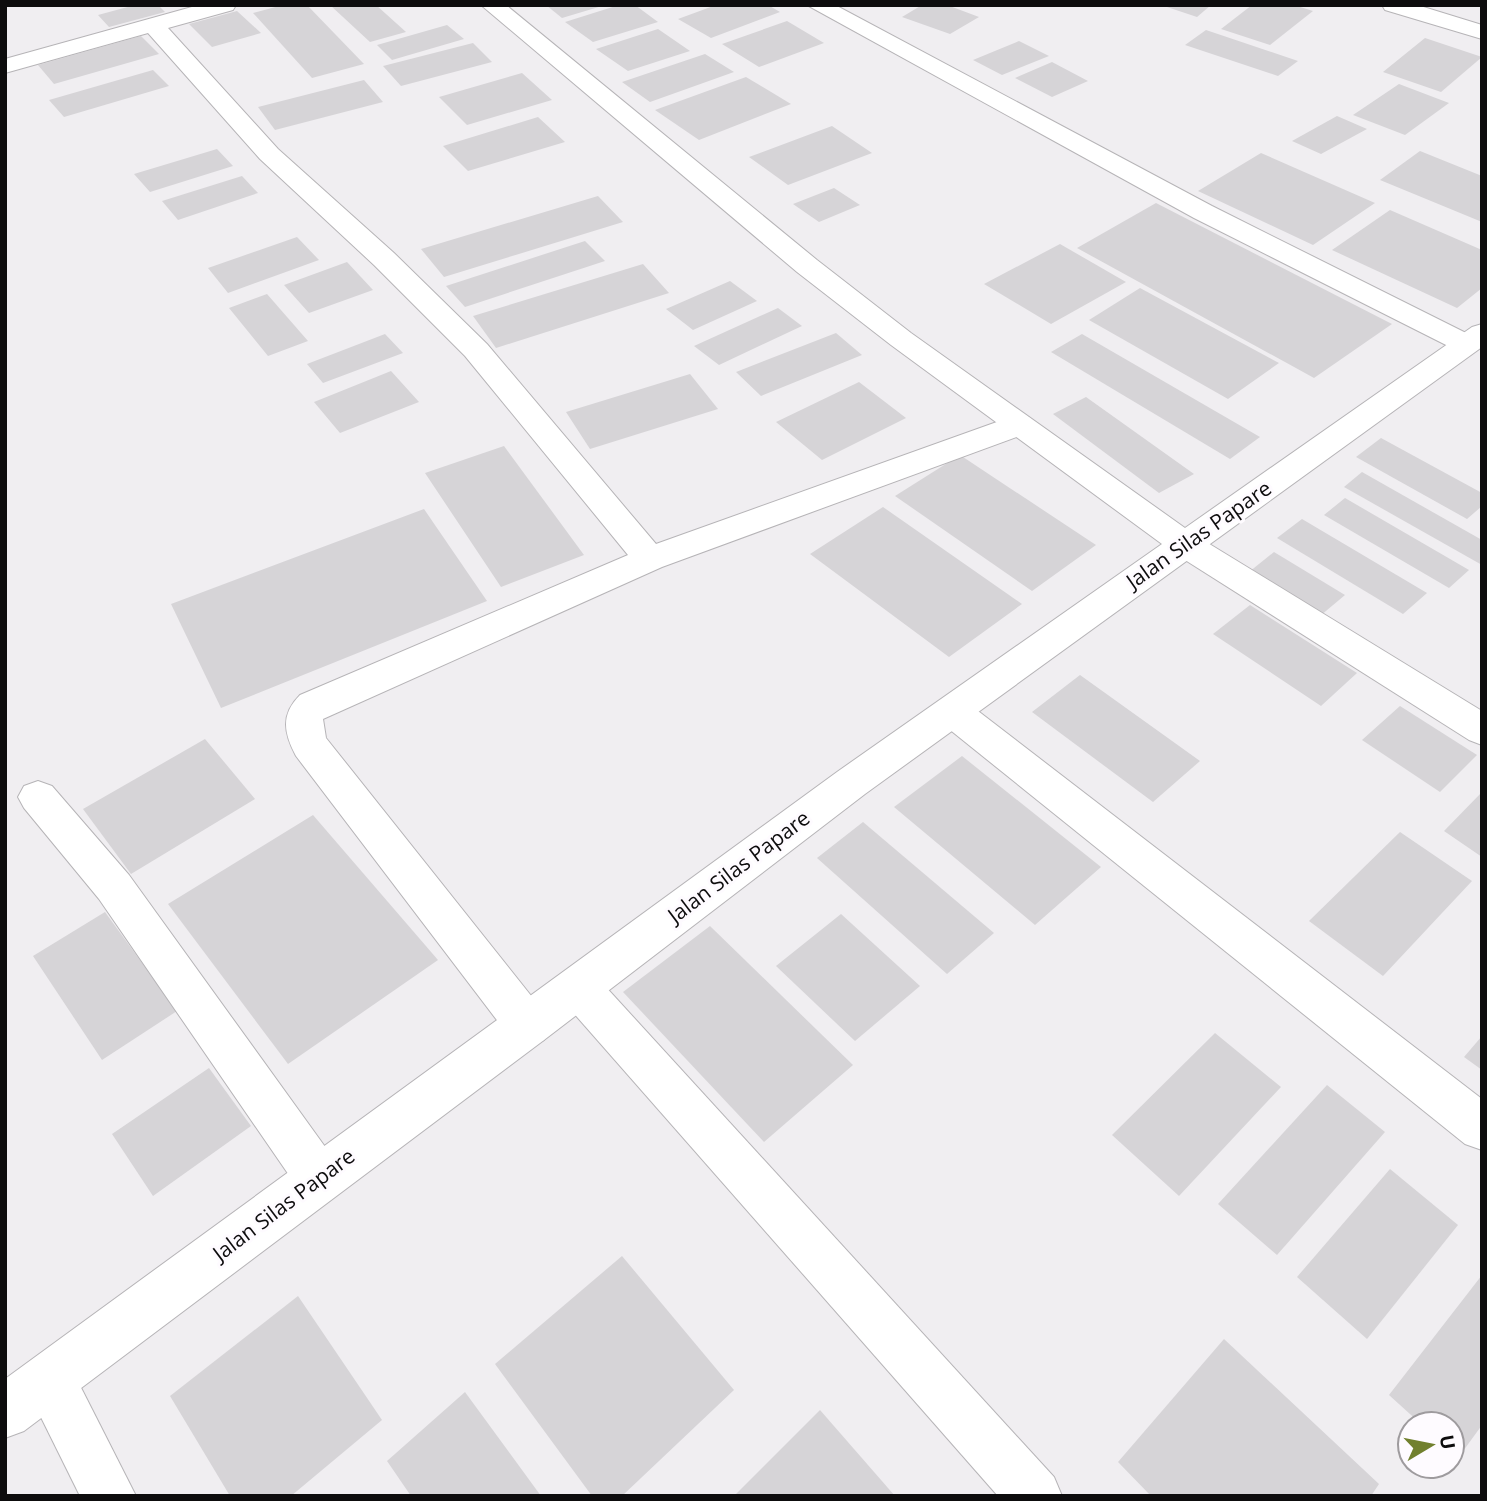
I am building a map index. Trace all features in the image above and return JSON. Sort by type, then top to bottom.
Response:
[{"type":"street","points":[[5,66],[153,25],[192,9],[225,5]]},
{"type":"street","points":[[492,5],[807,266],[1019,425],[1185,545],[1482,730]]},
{"type":"street","points":[[818,5],[1203,212],[1474,339]]},
{"type":"street","points":[[1393,5],[1482,32]]},
{"type":"street","points":[[153,25],[269,154],[384,259],[476,350],[650,559]]},
{"type":"street","name":"Jalan Silas Papare","points":[[5,1412],[952,711],[1474,339]]},
{"type":"street","points":[[528,1026],[310,745],[302,724],[304,713],[313,705],[650,559],[1019,425]]},
{"type":"street","points":[[952,711],[1482,1128]]},
{"type":"street","points":[[38,797],[114,887],[319,1178]]},
{"type":"street","points":[[578,987],[1035,1496]]},
{"type":"street","points":[[49,1381],[109,1496]]},
{"type":"building","points":[[135,5],[158,5],[165,12],[109,27],[98,15]]},
{"type":"building","points":[[283,5],[307,5],[364,64],[312,78],[253,13]]},
{"type":"building","points":[[330,5],[376,5],[406,32],[370,42]]},
{"type":"building","points":[[546,5],[602,5],[602,6],[562,18]]},
{"type":"building","points":[[619,5],[635,5],[658,22],[593,42],[565,22]]},
{"type":"building","points":[[716,5],[768,5],[780,12],[711,38],[678,19]]},
{"type":"building","points":[[922,5],[947,5],[979,17],[950,34],[902,17]]},
{"type":"building","points":[[1161,5],[1211,5],[1197,17]]},
{"type":"building","points":[[1252,5],[1294,5],[1313,11],[1270,45],[1221,29]]},
{"type":"building","points":[[237,11],[261,33],[212,47],[189,24]]},
{"type":"building","points":[[787,21],[824,43],[759,67],[722,44]]},
{"type":"building","points":[[447,25],[464,39],[392,60],[377,45]]},
{"type":"building","points":[[658,29],[690,51],[628,71],[596,49]]},
{"type":"building","points":[[1206,30],[1298,61],[1278,76],[1185,45]]},
{"type":"building","points":[[141,36],[159,54],[54,84],[38,65]]},
{"type":"building","points":[[1425,38],[1482,57],[1441,92],[1383,72]]},
{"type":"building","points":[[1019,41],[1049,56],[1002,75],[973,60]]},
{"type":"building","points":[[473,43],[492,62],[401,86],[383,66]]},
{"type":"building","points":[[705,54],[734,72],[650,102],[622,82]]},
{"type":"building","points":[[1052,62],[1088,81],[1052,97],[1015,78]]},
{"type":"building","points":[[153,70],[169,86],[64,117],[49,100]]},
{"type":"building","points":[[522,73],[552,100],[467,125],[439,97]]},
{"type":"building","points":[[746,77],[791,104],[699,140],[655,110]]},
{"type":"building","points":[[364,80],[383,102],[275,130],[258,107]]},
{"type":"building","points":[[1399,84],[1449,103],[1405,135],[1353,115]]},
{"type":"building","points":[[1337,116],[1367,129],[1321,154],[1292,141]]},
{"type":"building","points":[[538,117],[565,142],[468,171],[443,146]]},
{"type":"building","points":[[832,126],[872,153],[788,185],[749,157]]},
{"type":"building","points":[[217,149],[233,166],[150,192],[134,174]]},
{"type":"building","points":[[1420,151],[1482,176],[1482,222],[1380,180]]},
{"type":"building","points":[[1261,153],[1375,203],[1313,245],[1198,191]]},
{"type":"building","points":[[242,176],[258,193],[178,220],[162,201]]},
{"type":"building","points":[[834,188],[860,205],[819,222],[793,204]]},
{"type":"building","points":[[598,196],[623,222],[444,277],[421,249]]},
{"type":"building","points":[[1156,203],[1392,324],[1314,378],[1077,248]]},
{"type":"building","points":[[1390,210],[1482,250],[1482,288],[1457,308],[1332,250]]},
{"type":"building","points":[[297,237],[319,260],[228,293],[208,268]]},
{"type":"building","points":[[585,241],[605,261],[465,307],[446,286]]},
{"type":"building","points":[[1060,244],[1126,282],[1051,324],[984,284]]},
{"type":"building","points":[[347,262],[373,290],[309,313],[284,285]]},
{"type":"building","points":[[643,264],[669,293],[496,348],[473,316]]},
{"type":"building","points":[[730,281],[757,301],[693,330],[666,309]]},
{"type":"building","points":[[1140,288],[1279,363],[1228,399],[1089,320]]},
{"type":"building","points":[[267,294],[308,341],[268,356],[229,308]]},
{"type":"building","points":[[778,308],[802,326],[719,365],[694,346]]},
{"type":"building","points":[[836,333],[862,355],[761,396],[736,372]]},
{"type":"building","points":[[385,334],[403,353],[323,383],[307,364]]},
{"type":"building","points":[[1082,334],[1260,437],[1230,459],[1051,352]]},
{"type":"building","points":[[391,371],[419,402],[340,433],[314,402]]},
{"type":"building","points":[[690,374],[718,409],[590,449],[566,412]]},
{"type":"building","points":[[859,382],[906,418],[822,460],[776,422]]},
{"type":"building","points":[[1086,397],[1194,474],[1159,493],[1053,414]]},
{"type":"building","points":[[1381,438],[1482,493],[1482,506],[1467,519],[1356,457]]},
{"type":"building","points":[[504,446],[584,555],[501,587],[425,473]]},
{"type":"building","points":[[960,455],[1096,545],[1032,591],[895,496]]},
{"type":"building","points":[[1362,472],[1482,540],[1482,565],[1344,487]]},
{"type":"building","points":[[1345,498],[1469,570],[1449,588],[1324,515]]},
{"type":"building","points":[[883,507],[1022,604],[949,657],[810,554]]},
{"type":"building","points":[[424,509],[487,601],[221,708],[171,604]]},
{"type":"building","points":[[1302,519],[1427,593],[1403,614],[1277,538]]},
{"type":"building","points":[[1274,552],[1345,595],[1320,616],[1249,572]]},
{"type":"building","points":[[1250,605],[1357,673],[1321,706],[1213,634]]},
{"type":"building","points":[[1080,675],[1200,761],[1153,802],[1032,712]]},
{"type":"building","points":[[1400,706],[1477,755],[1440,792],[1362,740]]},
{"type":"building","points":[[205,739],[255,799],[131,874],[83,809]]},
{"type":"building","points":[[962,756],[1101,867],[1035,925],[894,807]]},
{"type":"building","points":[[1482,792],[1482,857],[1444,831]]},
{"type":"building","points":[[313,815],[438,960],[288,1064],[168,904]]},
{"type":"building","points":[[863,822],[994,933],[947,974],[817,858]]},
{"type":"building","points":[[1400,832],[1472,881],[1383,976],[1309,921]]},
{"type":"building","points":[[105,912],[177,1011],[102,1060],[33,956]]},
{"type":"building","points":[[841,914],[920,986],[855,1041],[776,966]]},
{"type":"building","points":[[710,926],[853,1065],[764,1142],[623,992]]},
{"type":"building","points":[[1215,1033],[1281,1087],[1179,1196],[1112,1135]]},
{"type":"building","points":[[1482,1036],[1482,1070],[1464,1057]]},
{"type":"building","points":[[209,1068],[251,1126],[153,1196],[112,1134]]},
{"type":"building","points":[[1327,1085],[1385,1132],[1277,1255],[1218,1204]]},
{"type":"building","points":[[1390,1169],[1458,1225],[1367,1339],[1297,1277]]},
{"type":"building","points":[[622,1256],[734,1390],[622,1496],[592,1496],[495,1364]]},
{"type":"building","points":[[1482,1275],[1482,1425],[1466,1447],[1466,1410],[1406,1410],[1389,1395]]},
{"type":"building","points":[[298,1296],[382,1420],[291,1496],[230,1496],[170,1396]]},
{"type":"building","points":[[1224,1339],[1379,1484],[1371,1496],[1151,1496],[1118,1462]]},
{"type":"building","points":[[465,1392],[541,1496],[411,1496],[387,1461]]},
{"type":"building","points":[[820,1410],[895,1496],[734,1496]]}]
